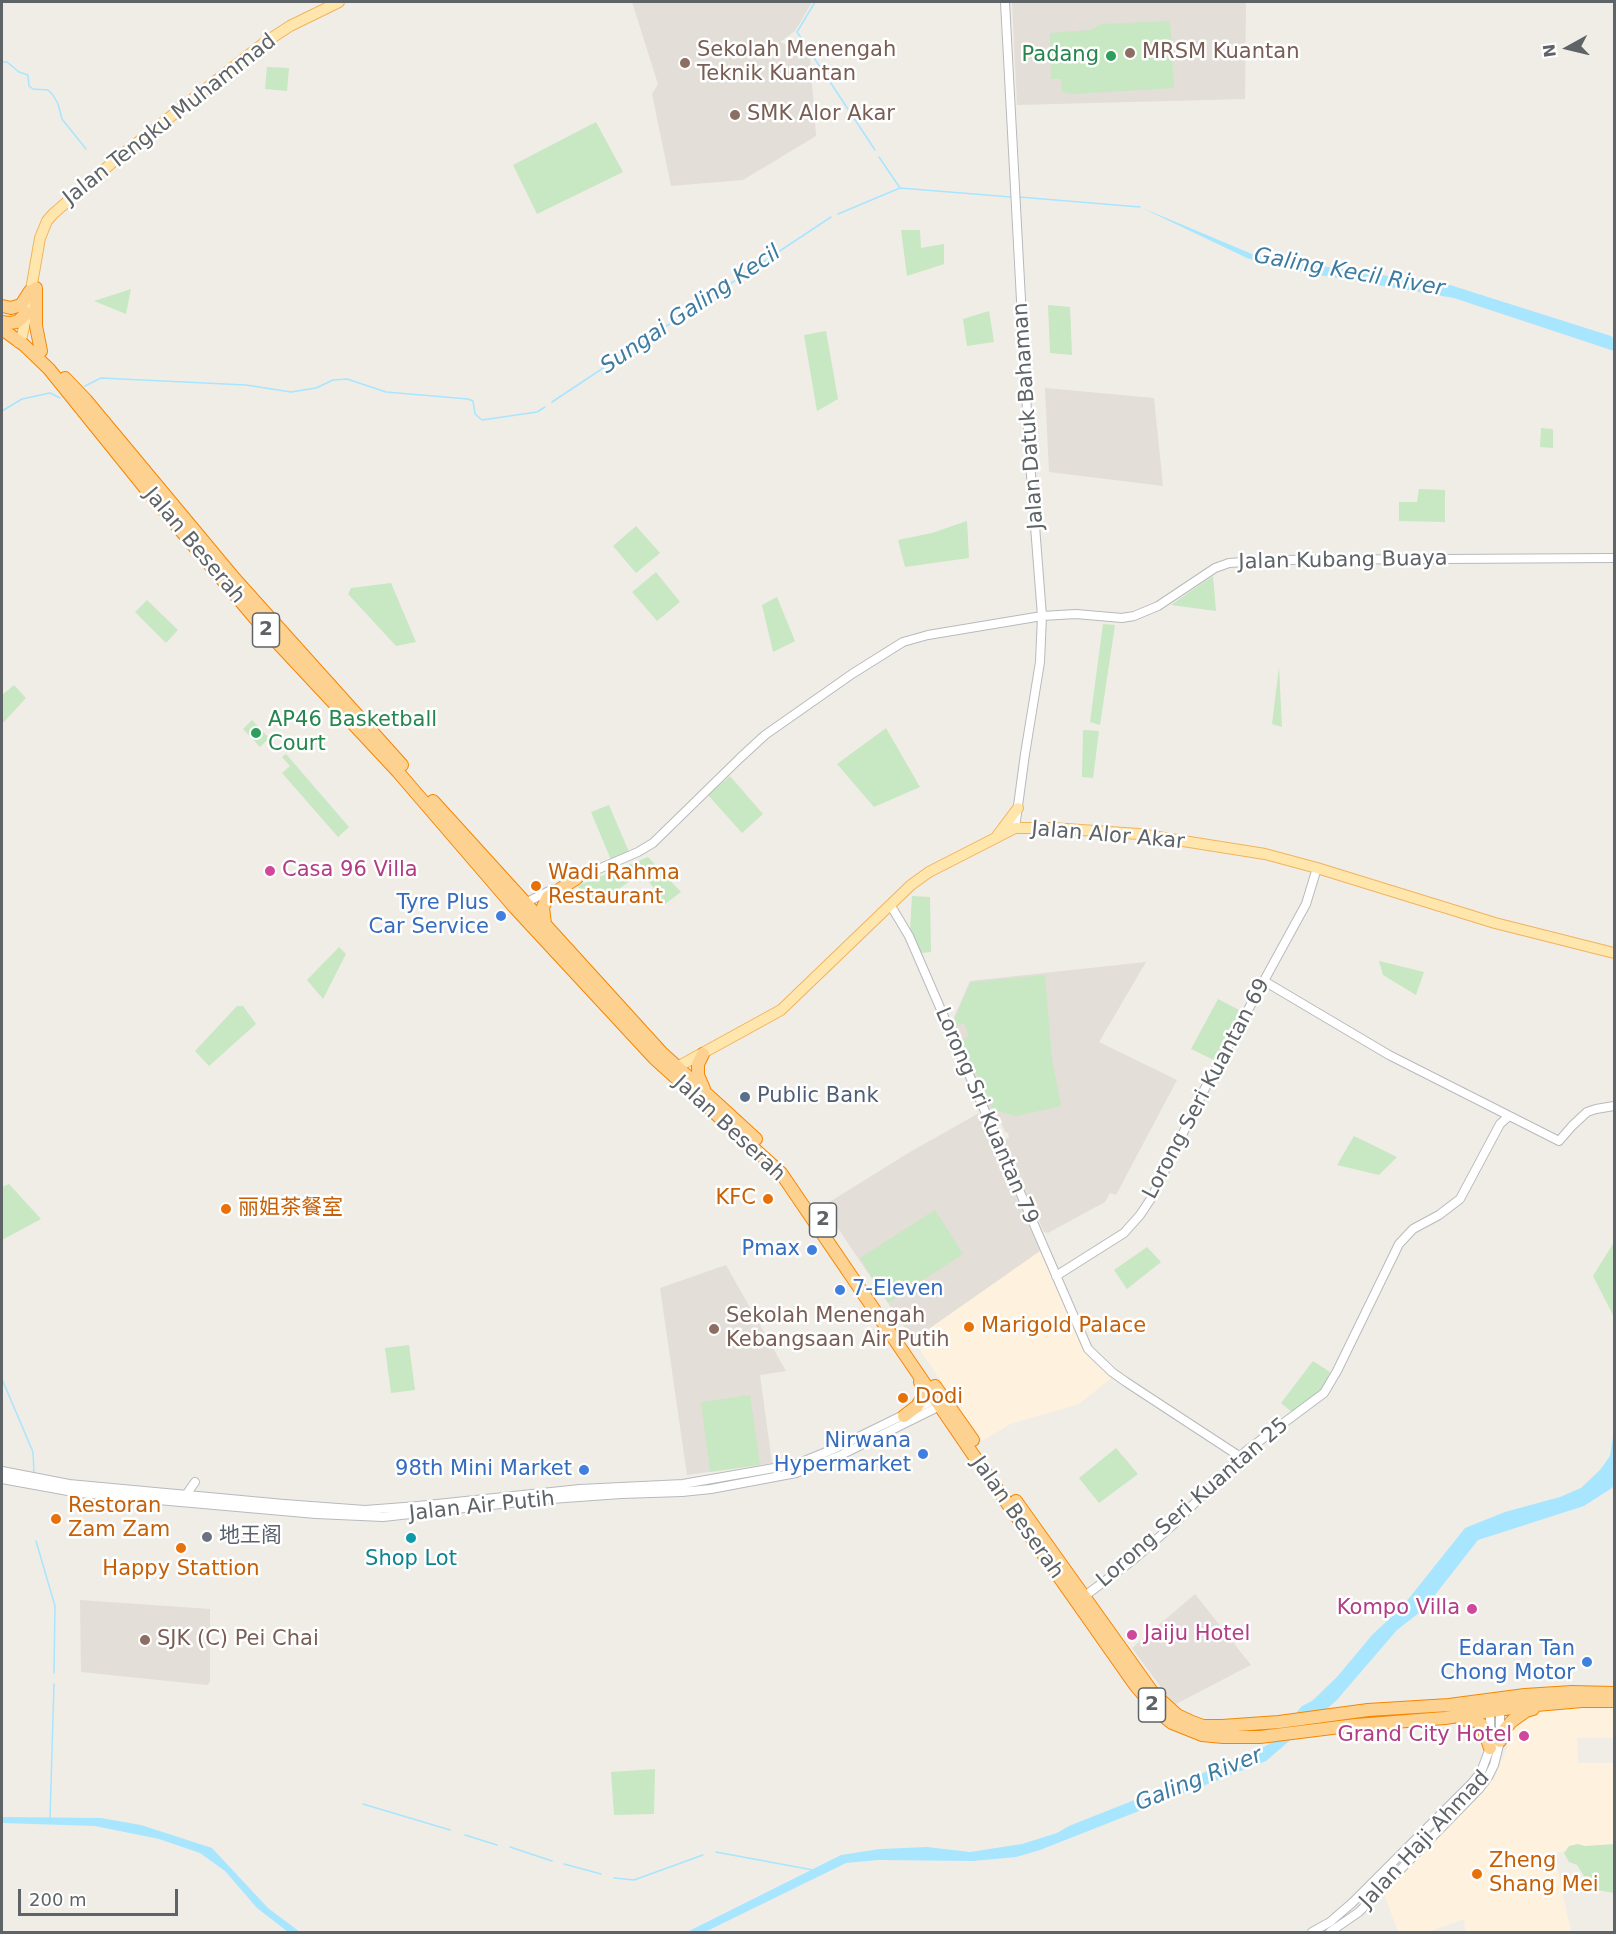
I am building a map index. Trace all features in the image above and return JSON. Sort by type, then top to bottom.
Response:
[{"type":"highway","points":[[2,306],[11,308],[21,305],[33,289]]},
{"type":"highway","points":[[33,289],[41,351]]},
{"type":"highway","points":[[3,327],[17,322],[27,313]]},
{"type":"highway","name":"Jalan Beserah","points":[[3,327],[41,351],[86,400],[275,625],[521,905],[545,924],[672,1069],[707,1094],[779,1161],[832,1232],[941,1401],[1081,1599],[1153,1693],[1177,1715],[1203,1726],[1222,1726],[1279,1722],[1368,1710],[1449,1705],[1614,1701]]},
{"type":"highway","name":"Jalan Beserah","points":[[23,341],[49,369],[258,622],[672,1069],[781,1173],[916,1373],[941,1401]]},
{"type":"highway","points":[[545,924],[543,907],[548,897],[578,878]]},
{"type":"highway","points":[[703,1054],[698,1064],[698,1075],[707,1094]]},
{"type":"highway","points":[[904,1416],[917,1406],[923,1397],[924,1390],[916,1373]]},
{"type":"highway","name":"Jalan Beserah","points":[[1081,1599],[1146,1699],[1172,1723],[1202,1735],[1271,1736],[1445,1718],[1495,1704],[1562,1692],[1614,1693]]},
{"type":"highway","points":[[1445,1718],[1476,1721],[1495,1745],[1505,1729],[1518,1716],[1526,1711],[1560,1703]]},
{"type":"main road","name":"Jalan Tengku Muhammad","points":[[23,341],[43,229],[47,221],[63,204],[264,43],[339,2]]},
{"type":"main road","name":"Jalan Tengku Muhammad","points":[[23,341],[33,289]]},
{"type":"main road","points":[[993,840],[1011,820],[1018,808]]},
{"type":"main road","name":"Jalan Alor Akar","points":[[672,1069],[703,1054],[786,1006],[911,885],[929,872],[1016,828],[1139,834],[1265,854],[1495,923],[1614,953]]},
{"type":"street","name":"Jalan Datuk Bahaman","points":[[1005,2],[1029,449],[1042,616],[1040,662],[1016,828]]},
{"type":"street","name":"Jalan Kubang Buaya","points":[[521,905],[653,843],[765,735],[852,674],[903,642],[928,635],[1042,616],[1076,614],[1122,618],[1143,614],[1215,568],[1244,561],[1391,558],[1614,558]]},
{"type":"street","name":"Lorong Seri Kuantan 69","points":[[1056,1276],[1124,1233],[1152,1197],[1203,1092],[1306,904],[1317,868]]},
{"type":"street","name":"Lorong Sri Kuantan 79","points":[[891,906],[909,936],[1088,1349],[1112,1372],[1239,1456]]},
{"type":"street","points":[[1264,981],[1389,1054],[1559,1142],[1587,1112],[1596,1108],[1614,1107]]},
{"type":"street","name":"Lorong Seri Kuantan 25","points":[[1081,1599],[1133,1560],[1175,1523],[1239,1456],[1327,1389],[1399,1244],[1413,1229],[1439,1215],[1460,1199],[1500,1124],[1509,1116]]},
{"type":"street","name":"Jalan Air Putih","points":[[2,1479],[79,1493],[365,1510],[580,1489],[683,1484],[798,1464],[941,1401]]},
{"type":"street","name":"Jalan Air Putih","points":[[2,1471],[69,1484],[378,1517],[537,1500],[711,1489],[796,1473],[865,1444],[941,1401]]},
{"type":"street","points":[[186,1495],[195,1482]]},
{"type":"street","name":"Jalan Haji Ahmad","points":[[1330,1932],[1359,1912],[1488,1777],[1494,1765],[1495,1704]]},
{"type":"street","name":"Jalan Haji Ahmad","points":[[1304,1932],[1316,1931],[1352,1904],[1472,1783],[1481,1772],[1495,1745]]},
{"type":"shaded area","name":"SMK Alor Akar","points":[[632,2],[812,2],[795,31],[780,42],[810,56],[816,136],[743,180],[671,186],[652,94],[658,84]]},
{"type":"shaded area","name":"MRSM Kuantan","points":[[1012,2],[1246,2],[1245,99],[1017,105]]},
{"type":"shaded area","points":[[1045,388],[1154,398],[1163,486],[1049,472]]},
{"type":"shaded area","points":[[1146,962],[1099,1042],[1177,1080],[1116,1195],[1110,1193],[1105,1202],[1048,1233],[1044,1232],[1002,1140],[1009,1138],[1008,1133],[1005,1132],[1001,1123],[992,1120],[951,1024],[970,981]]},
{"type":"shaded area","points":[[979,1113],[1040,1251],[913,1340],[823,1206],[910,1152]]},
{"type":"shaded area","points":[[1040,1251],[1088,1357],[1111,1378],[1079,1404],[1010,1424],[982,1441],[913,1340]]},
{"type":"shaded area","name":"Sekolah Menengah Kebangsaan Air Putih","points":[[726,1265],[786,1371],[760,1375],[772,1463],[687,1475],[660,1288]]},
{"type":"shaded area","points":[[1195,1594],[1251,1665],[1174,1705],[1132,1648]]},
{"type":"shaded area","name":"SJK (C) Pei Chai","points":[[80,1600],[210,1609],[210,1682],[207,1685],[81,1672]]},
{"type":"shaded area","points":[[1582,1701],[1614,1702],[1614,1738],[1577,1738],[1578,1763],[1614,1763],[1614,1844],[1554,1853],[1571,1932],[1465,1932],[1464,1919],[1429,1932],[1398,1932],[1384,1893],[1495,1777],[1507,1748],[1510,1729],[1530,1713]]},
{"type":"green space","name":"Padang","points":[[1170,21],[1174,88],[1072,94],[1062,92],[1061,79],[1051,79],[1050,33],[1092,30],[1101,24]]},
{"type":"green space","points":[[267,67],[289,68],[287,91],[265,89]]},
{"type":"green space","points":[[596,122],[623,172],[537,214],[513,165]]},
{"type":"green space","points":[[901,230],[920,230],[921,248],[944,244],[944,264],[907,276]]},
{"type":"green space","points":[[131,289],[126,314],[94,301]]},
{"type":"green space","points":[[1048,305],[1070,307],[1072,355],[1050,353]]},
{"type":"green space","points":[[989,311],[994,342],[967,346],[963,319]]},
{"type":"green space","points":[[826,331],[838,399],[817,411],[804,335]]},
{"type":"green space","points":[[1541,428],[1553,429],[1553,448],[1540,447]]},
{"type":"green space","points":[[1419,489],[1445,490],[1445,522],[1399,521],[1399,502],[1417,502]]},
{"type":"green space","points":[[967,521],[969,558],[905,567],[898,540],[932,533]]},
{"type":"green space","points":[[636,526],[660,553],[636,573],[613,546]]},
{"type":"green space","points":[[656,572],[680,602],[657,621],[632,592]]},
{"type":"green space","points":[[1213,576],[1216,611],[1171,605],[1188,593]]},
{"type":"green space","points":[[391,583],[416,642],[396,646],[348,594],[351,588]]},
{"type":"green space","points":[[777,597],[795,641],[773,652],[762,605]]},
{"type":"green space","points":[[147,600],[178,630],[166,643],[135,612]]},
{"type":"green space","points":[[1103,624],[1115,625],[1100,725],[1090,722]]},
{"type":"green space","points":[[1279,667],[1282,727],[1272,724]]},
{"type":"green space","points":[[14,685],[26,698],[2,724],[2,695]]},
{"type":"green space","name":"AP46 Basketball Court","points":[[252,720],[269,738],[260,747],[243,729]]},
{"type":"green space","points":[[886,728],[920,787],[874,807],[837,764]]},
{"type":"green space","points":[[1083,730],[1099,731],[1093,778],[1082,777]]},
{"type":"green space","points":[[286,754],[349,827],[338,837],[282,773],[290,766],[282,757]]},
{"type":"green space","points":[[730,776],[763,814],[742,833],[708,795]]},
{"type":"green space","points":[[609,805],[629,852],[611,860],[591,812]]},
{"type":"green space","points":[[648,857],[681,892],[665,904],[642,872],[597,905],[577,886]]},
{"type":"green space","points":[[912,896],[930,897],[931,952],[921,953],[910,931]]},
{"type":"green space","points":[[339,947],[346,954],[323,999],[307,980]]},
{"type":"green space","points":[[1379,961],[1424,972],[1416,995],[1383,975]]},
{"type":"green space","points":[[1045,975],[1052,1059],[1061,1106],[1016,1116],[993,1110],[961,1040],[969,1036],[964,1023],[955,1026],[953,1022],[971,982]]},
{"type":"green space","points":[[1218,999],[1243,1012],[1216,1061],[1191,1049]]},
{"type":"green space","points":[[237,1006],[243,1006],[256,1024],[209,1066],[195,1051]]},
{"type":"green space","points":[[1354,1136],[1397,1157],[1379,1175],[1337,1165]]},
{"type":"green space","points":[[9,1184],[41,1219],[2,1240],[2,1187]]},
{"type":"green space","points":[[935,1210],[963,1254],[888,1303],[860,1258]]},
{"type":"green space","points":[[1614,1242],[1614,1317],[1593,1276]]},
{"type":"green space","points":[[1147,1247],[1161,1262],[1127,1289],[1114,1270]]},
{"type":"green space","points":[[409,1345],[415,1390],[391,1393],[385,1348]]},
{"type":"green space","points":[[1313,1361],[1330,1372],[1320,1394],[1293,1413],[1281,1403]]},
{"type":"green space","points":[[750,1395],[760,1465],[710,1472],[701,1402]]},
{"type":"green space","points":[[1116,1448],[1138,1474],[1099,1503],[1079,1478]]},
{"type":"green space","points":[[655,1769],[654,1814],[614,1815],[611,1772]]},
{"type":"green space","points":[[1578,1844],[1585,1846],[1614,1844],[1614,1893],[1597,1890],[1577,1865],[1569,1862],[1564,1853],[1569,1846]]},
{"type":"water","points":[[1140,207],[1252,254],[1450,285],[1611,336],[1614,339],[1614,351],[1454,298],[1272,267],[1247,258]]},
{"type":"water","name":"Galing River","points":[[1614,1430],[1614,1484],[1612,1488],[1584,1506],[1478,1540],[1424,1609],[1397,1630],[1336,1701],[1266,1761],[1040,1850],[1016,1857],[973,1861],[878,1860],[846,1863],[705,1932],[687,1932],[841,1855],[880,1849],[927,1847],[970,1852],[1022,1844],[1057,1833],[1069,1826],[1253,1753],[1269,1744],[1302,1706],[1312,1701],[1337,1677],[1372,1635],[1402,1607],[1465,1528],[1505,1512],[1560,1497],[1581,1488],[1600,1470],[1610,1456]]},
{"type":"water","points":[[2,1817],[101,1818],[141,1825],[212,1848],[268,1908],[300,1932],[288,1932],[257,1908],[225,1871],[200,1853],[159,1839],[95,1826],[2,1823]]},
{"type":"waterway","points":[[815,2],[797,32],[875,150]]},
{"type":"waterway","points":[[2,62],[7,62],[19,72],[28,75],[29,86],[33,89],[48,90],[53,95],[62,119],[86,149]]},
{"type":"waterway","points":[[879,157],[900,188]]},
{"type":"waterway","name":"Galing Kecil River","points":[[838,214],[900,188],[1011,197]]},
{"type":"waterway","name":"Galing Kecil River","points":[[1019,197],[1140,207]]},
{"type":"waterway","name":"Sungai Galing Kecil","points":[[552,402],[831,217]]},
{"type":"waterway","name":"Galing Kecil River","points":[[85,386],[101,378],[246,385],[291,392],[316,388],[333,380],[347,379],[386,392],[468,399],[473,401],[475,414],[482,420],[537,412],[545,407]]},
{"type":"waterway","name":"Galing Kecil River","points":[[2,411],[22,399],[50,393],[60,398]]},
{"type":"waterway","points":[[2,1379],[33,1452],[34,1473]]},
{"type":"waterway","points":[[36,1541],[55,1606],[54,1673]]},
{"type":"waterway","points":[[50,1818],[54,1684]]},
{"type":"waterway","points":[[363,1804],[450,1830]]},
{"type":"waterway","points":[[465,1835],[497,1845]]},
{"type":"waterway","points":[[510,1847],[552,1861]]},
{"type":"waterway","points":[[716,1852],[813,1870]]},
{"type":"waterway","points":[[614,1878],[634,1880],[703,1855]]},
{"type":"waterway","points":[[564,1864],[601,1874]]},
{"type":"place","name":"MRSM Kuantan","points":[[1130,53]]},
{"type":"place","name":"Padang","points":[[1111,56]]},
{"type":"place","name":"Sekolah Menengah Teknik Kuantan","points":[[685,63]]},
{"type":"place","name":"SMK Alor Akar","points":[[735,115]]},
{"type":"place","name":"AP46 Basketball Court","points":[[256,733]]},
{"type":"place","name":"Casa 96 Villa","points":[[270,871]]},
{"type":"place","name":"Wadi Rahma Restaurant","points":[[536,886]]},
{"type":"place","name":"Tyre Plus Car Service","points":[[501,916]]},
{"type":"place","name":"Public Bank","points":[[745,1097]]},
{"type":"place","name":"KFC","points":[[768,1199]]},
{"type":"place","name":"丽姐茶餐室","points":[[226,1209]]},
{"type":"place","name":"Pmax","points":[[812,1250]]},
{"type":"place","name":"7-Eleven","points":[[840,1290]]},
{"type":"place","name":"Marigold Palace","points":[[969,1327]]},
{"type":"place","name":"Sekolah Menengah Kebangsaan Air Putih","points":[[714,1329]]},
{"type":"place","name":"Dodi","points":[[903,1398]]},
{"type":"place","name":"Nirwana Hypermarket","points":[[923,1454]]},
{"type":"place","name":"98th Mini Market","points":[[584,1470]]},
{"type":"place","name":"Restoran Zam Zam","points":[[56,1519]]},
{"type":"place","name":"地王阁","points":[[207,1537]]},
{"type":"place","name":"Shop Lot","points":[[411,1538]]},
{"type":"place","name":"Happy Stattion","points":[[181,1548]]},
{"type":"place","name":"Kompo Villa","points":[[1472,1609]]},
{"type":"place","name":"Jaiju Hotel","points":[[1132,1635]]},
{"type":"place","name":"SJK (C) Pei Chai","points":[[145,1640]]},
{"type":"place","name":"Edaran Tan Chong Motor","points":[[1587,1662]]},
{"type":"place","name":"Grand City Hotel","points":[[1524,1736]]},
{"type":"place","name":"Zheng Shang Mei","points":[[1477,1874]]}]
